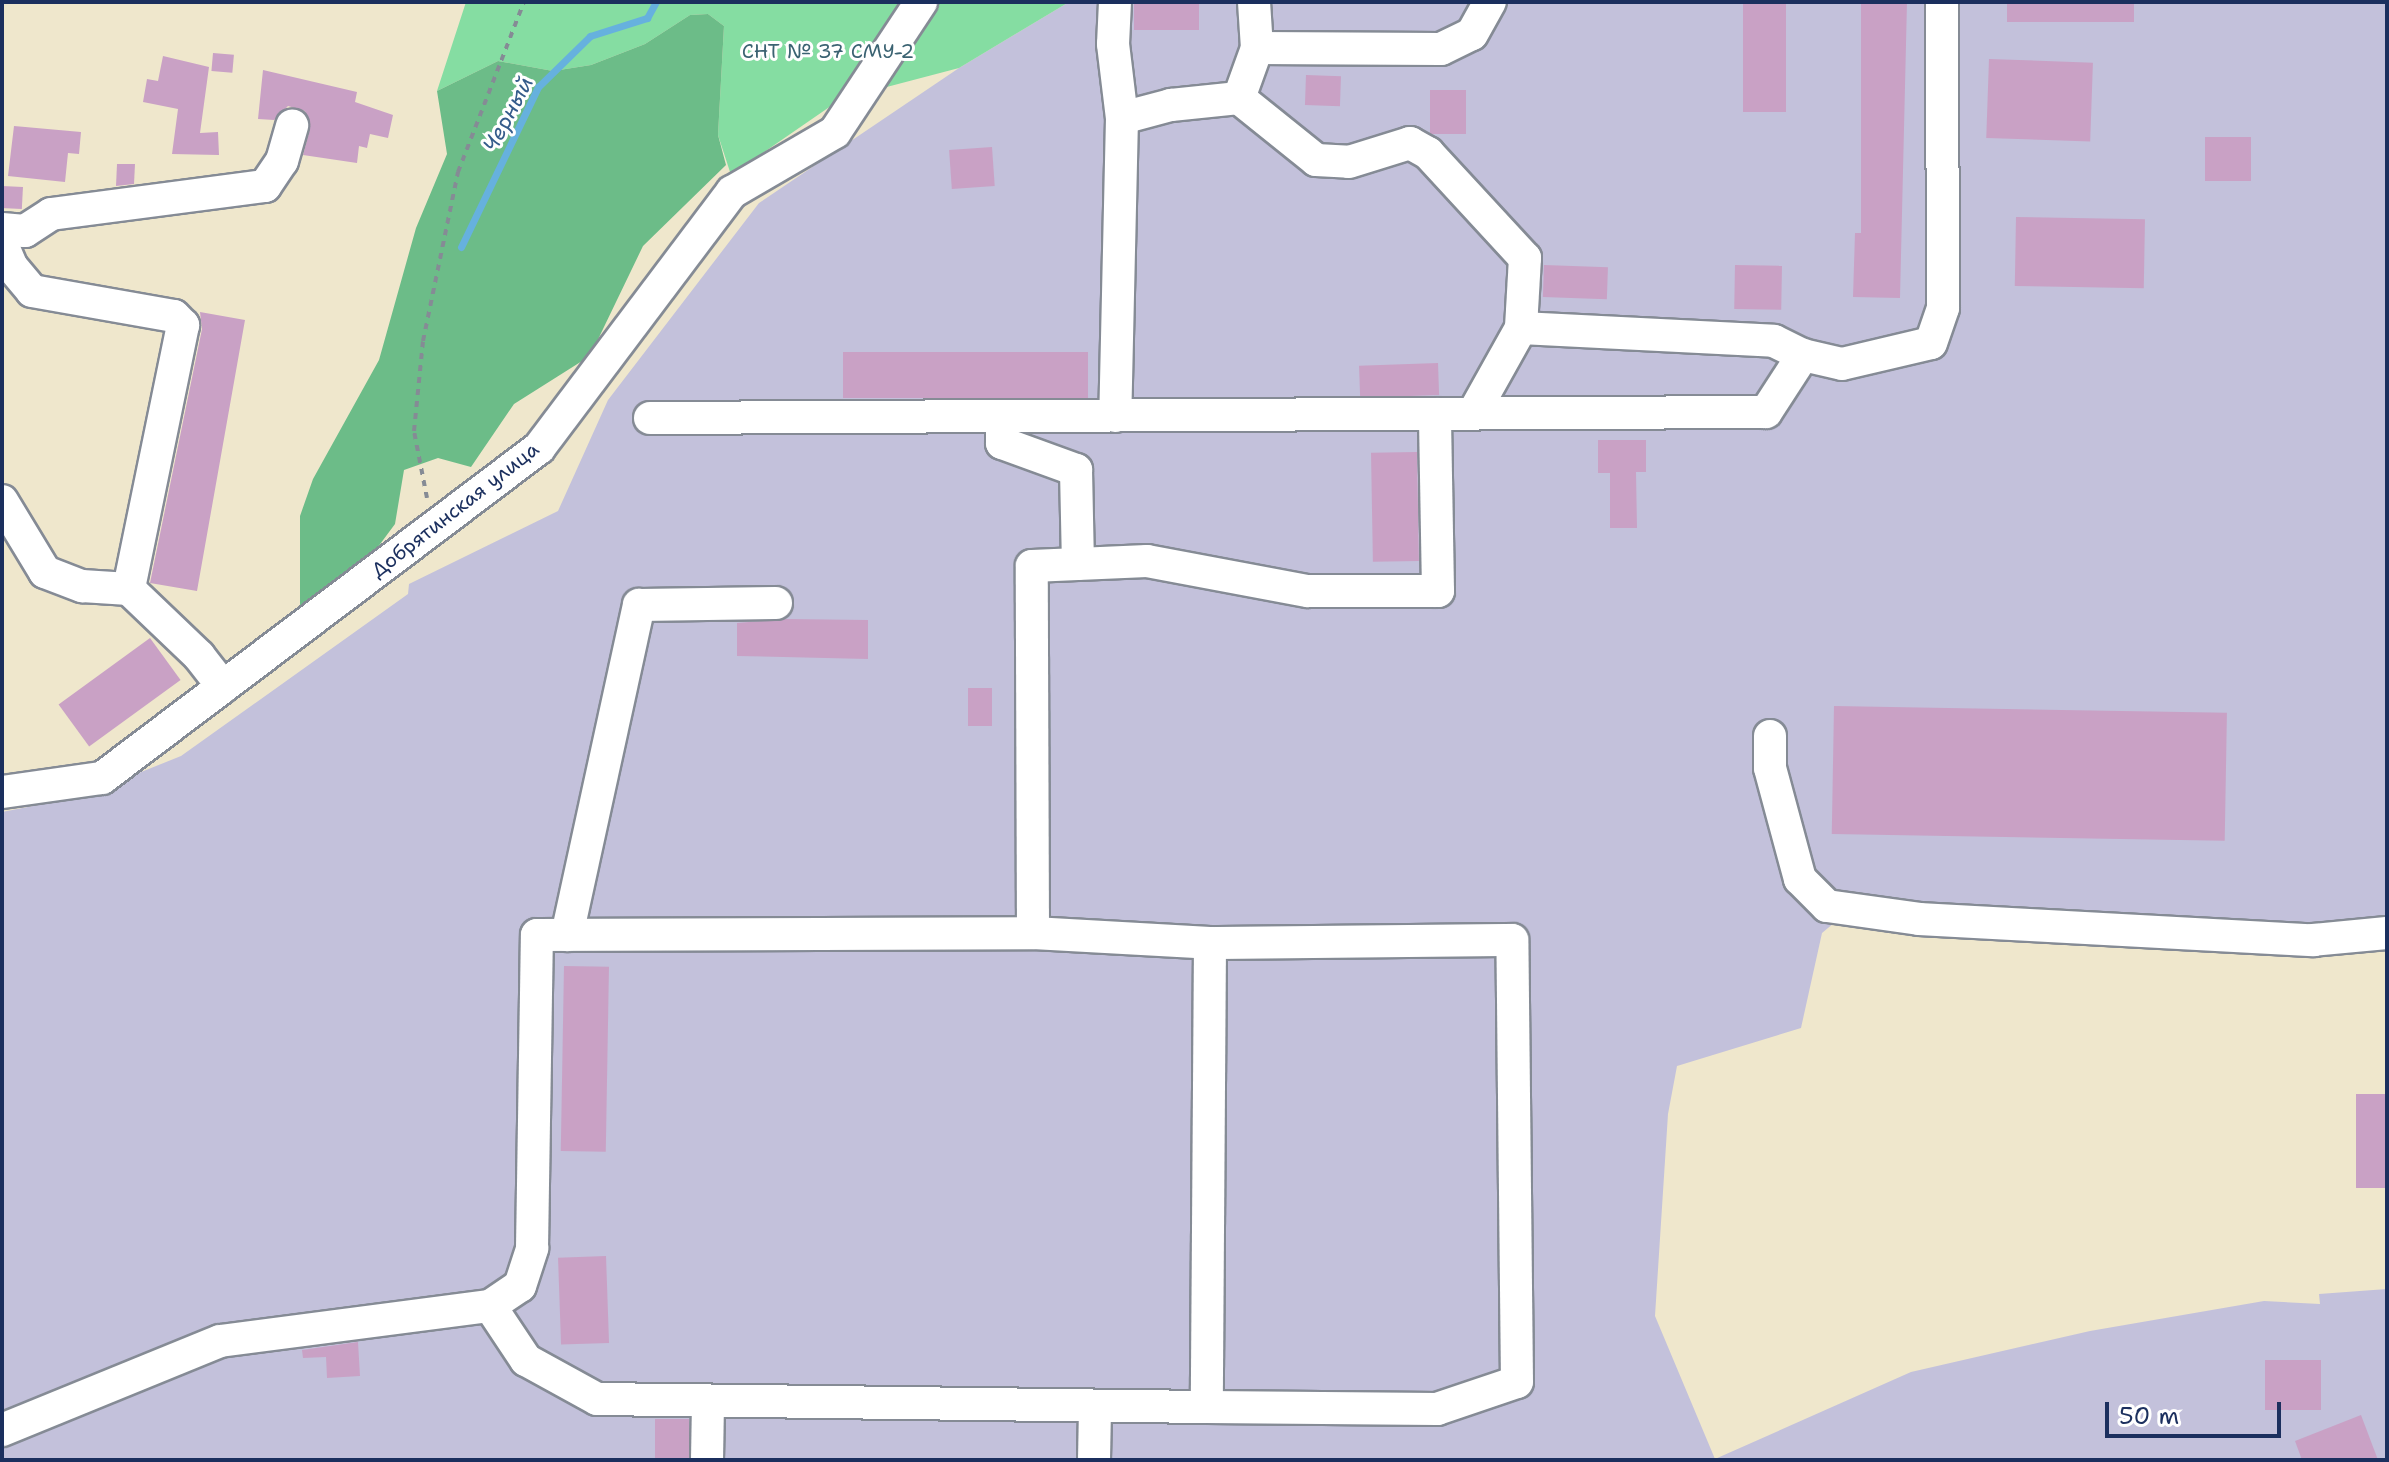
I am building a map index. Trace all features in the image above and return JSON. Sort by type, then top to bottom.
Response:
[{"type":"street","name":"Добрятинская улица","points":[[2,792],[102,778],[539,448],[732,192],[835,132],[921,2]]},
{"type":"street","points":[[1115,2],[1113,44],[1122,118],[1115,416]]},
{"type":"street","points":[[1239,98],[1257,48],[1254,2]]},
{"type":"street","points":[[1257,48],[1441,49],[1472,34],[1490,2]]},
{"type":"street","points":[[1521,328],[1774,341],[1803,355],[1842,364],[1931,343],[1943,308],[1942,2]]},
{"type":"street","points":[[1122,118],[1171,105],[1239,98],[1316,160],[1349,162],[1410,143],[1428,153],[1525,258],[1521,328],[1473,414]]},
{"type":"street","points":[[129,589],[183,325],[174,316],[32,291],[12,267],[10,235],[51,214],[265,186],[282,161],[292,125]]},
{"type":"street","points":[[650,418],[1766,412],[1803,355]]},
{"type":"street","points":[[1033,933],[1032,566],[1147,561],[1308,591],[1438,591],[1435,414]]},
{"type":"street","points":[[1002,417],[1002,443],[1076,470],[1078,564]]},
{"type":"street","points":[[2,501],[45,572],[82,586],[129,589],[199,656],[223,687]]},
{"type":"street","points":[[567,935],[639,605],[776,603]]},
{"type":"street","points":[[1770,736],[1770,768],[1800,879],[1827,906],[1919,919],[2313,940],[2387,933]]},
{"type":"street","points":[[2,1430],[220,1341],[490,1306],[520,1286],[532,1248],[537,935],[1033,933],[1210,943],[1512,940],[1517,1382],[1437,1409],[1095,1408],[597,1399],[526,1360],[490,1306]]},
{"type":"street","points":[[1207,1407],[1210,943]]},
{"type":"street","points":[[707,1460],[708,1401]]},
{"type":"street","points":[[1094,1460],[1095,1408]]},
{"type":"path","points":[[433,528],[414,431],[423,341],[458,172],[524,2]]},
{"type":"shaded area","points":[[1069,2],[2387,2],[2387,938],[1840,918],[1822,933],[1801,1028],[1677,1066],[1668,1114],[1655,1316],[1715,1459],[1911,1372],[2090,1331],[2264,1301],[2320,1304],[2319,1294],[2387,1289],[2387,1460],[2,1460],[2,812],[79,797],[181,756],[408,594],[409,584],[558,511],[608,400],[759,203],[959,68]]},
{"type":"green space","name":"СНТ № 37 СМУ-2","points":[[466,2],[1069,2],[959,68],[841,99],[731,175],[718,135],[724,26],[708,14],[690,15],[645,44],[591,65],[553,71],[498,61],[437,91]]},
{"type":"green space","points":[[708,14],[724,26],[718,135],[726,165],[643,246],[590,356],[514,404],[471,467],[438,458],[404,470],[395,524],[372,555],[316,612],[300,606],[300,516],[313,479],[379,360],[416,228],[447,154],[437,91],[498,61],[553,71],[591,65],[645,44],[690,15]]},
{"type":"building","points":[[1134,2],[1199,2],[1199,30],[1134,30]]},
{"type":"building","points":[[1743,2],[1786,2],[1786,112],[1743,112]]},
{"type":"building","points":[[1861,2],[1907,2],[1900,298],[1853,297],[1855,233],[1861,233]]},
{"type":"building","points":[[2007,2],[2134,2],[2134,22],[2007,22]]},
{"type":"building","points":[[213,53],[234,55],[232,73],[211,71]]},
{"type":"building","points":[[163,56],[209,67],[200,133],[218,132],[219,155],[172,154],[178,109],[143,102],[147,79],[158,81]]},
{"type":"building","points":[[1989,59],[2093,63],[2090,142],[1986,138]]},
{"type":"building","points":[[263,70],[357,92],[355,102],[393,115],[388,138],[370,134],[367,148],[359,146],[357,163],[303,155],[310,129],[305,111],[288,106],[274,120],[258,119]]},
{"type":"building","points":[[1306,75],[1341,76],[1340,106],[1305,105]]},
{"type":"building","points":[[1430,90],[1466,90],[1466,134],[1430,134]]},
{"type":"building","points":[[14,126],[81,132],[79,154],[68,153],[65,182],[8,176]]},
{"type":"building","points":[[2205,137],[2251,137],[2251,181],[2205,181]]},
{"type":"building","points":[[992,147],[995,186],[952,189],[949,150]]},
{"type":"building","points":[[117,164],[135,164],[134,184],[116,186]]},
{"type":"building","points":[[2,186],[23,187],[22,209],[2,208]]},
{"type":"building","points":[[2016,217],[2145,219],[2144,288],[2015,286]]},
{"type":"building","points":[[1544,265],[1608,267],[1607,299],[1543,297]]},
{"type":"building","points":[[1735,265],[1782,266],[1781,310],[1734,309]]},
{"type":"building","points":[[200,312],[245,320],[197,591],[150,583],[202,329]]},
{"type":"building","points":[[843,352],[1088,352],[1088,398],[843,398]]},
{"type":"building","points":[[1438,363],[1439,395],[1360,398],[1359,366]]},
{"type":"building","points":[[1598,440],[1646,440],[1646,472],[1636,472],[1637,528],[1610,528],[1610,473],[1598,473]]},
{"type":"building","points":[[1417,452],[1419,561],[1373,562],[1371,453]]},
{"type":"building","points":[[786,619],[868,620],[868,659],[737,656],[737,623]]},
{"type":"building","points":[[150,638],[181,680],[89,746],[59,704]]},
{"type":"building","points":[[968,688],[992,688],[992,726],[968,726]]},
{"type":"building","points":[[1834,706],[2227,713],[2225,841],[1832,834]]},
{"type":"building","points":[[564,966],[609,967],[606,1152],[561,1151]]},
{"type":"building","points":[[2356,1094],[2387,1094],[2387,1188],[2356,1188]]},
{"type":"building","points":[[606,1256],[609,1343],[561,1345],[558,1258]]},
{"type":"building","points":[[358,1342],[360,1376],[327,1378],[326,1357],[303,1358],[302,1350]]},
{"type":"building","points":[[2265,1360],[2321,1360],[2321,1410],[2265,1410]]},
{"type":"building","points":[[2361,1415],[2378,1460],[2302,1460],[2295,1441]]},
{"type":"building","points":[[655,1419],[689,1419],[689,1460],[655,1460]]},
{"type":"waterway","name":"Черный","points":[[461,247],[538,87],[590,36],[647,18],[656,2]]}]
